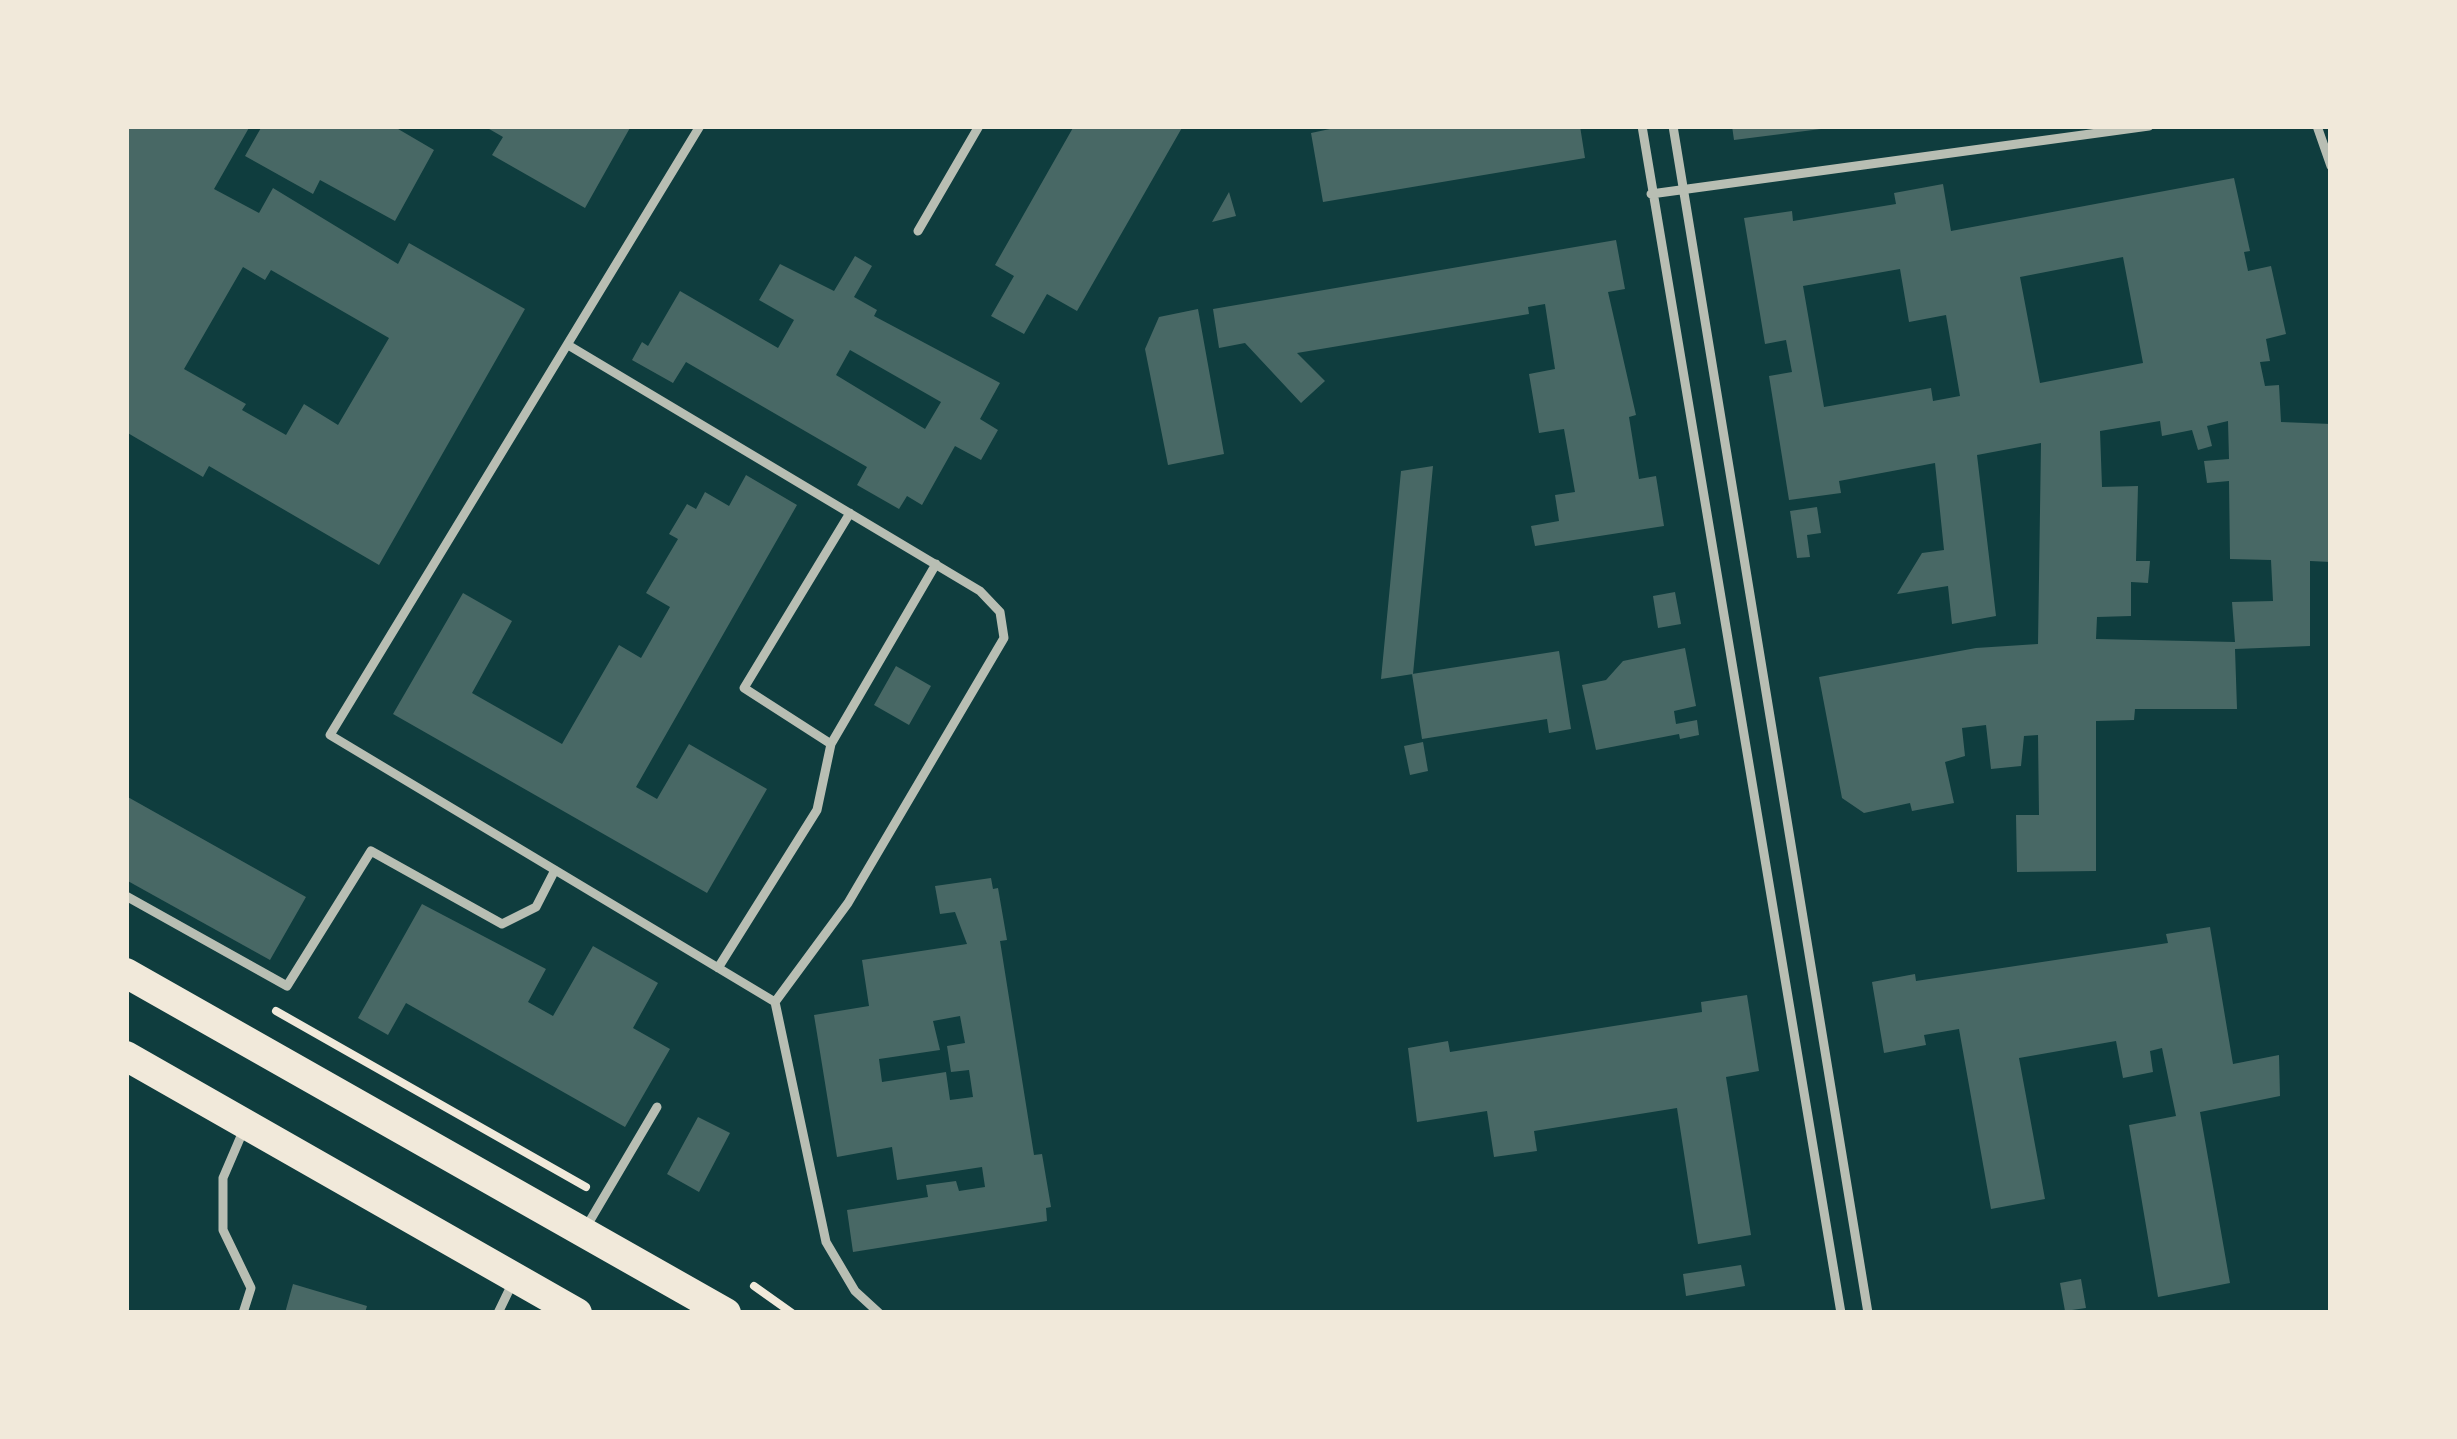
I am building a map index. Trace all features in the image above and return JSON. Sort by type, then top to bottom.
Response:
[{"type":"main road","points":[[126,973],[726,1313]]},
{"type":"main road","points":[[126,1056],[577,1313]]},
{"type":"lane","points":[[1642,126],[1841,1313]]},
{"type":"lane","points":[[1672,126],[1868,1313]]},
{"type":"lane","points":[[1651,194],[2149,126]]},
{"type":"lane","points":[[2318,126],[2331,166]]},
{"type":"lane","points":[[918,231],[974,128]]},
{"type":"lane","points":[[694,129],[330,735],[775,1002],[826,1242],[854,1291],[879,1313]]},
{"type":"lane","points":[[568,345],[937,564],[980,591],[1000,612],[1004,638],[848,903],[775,1002]]},
{"type":"lane","points":[[831,744],[744,688],[850,513]]},
{"type":"lane","points":[[718,968],[817,810],[831,744],[937,564]]},
{"type":"lane","points":[[126,896],[287,986],[371,851],[502,923],[536,907],[555,870]]},
{"type":"lane","points":[[585,1229],[657,1107]]},
{"type":"lane","points":[[243,1313],[251,1288],[223,1230],[223,1178],[246,1124]]},
{"type":"lane","points":[[497,1313],[515,1277]]},
{"type":"building","points":[[126,126],[250,126],[214,189],[259,213],[273,188],[398,264],[409,243],[525,309],[379,565],[209,466],[203,477],[126,432]],"holes":[[[243,267],[265,280],[271,270],[389,338],[338,425],[304,404],[286,435],[242,410],[246,404],[184,369]]]},
{"type":"building","points":[[262,126],[393,126],[434,150],[395,221],[320,180],[313,194],[245,156]]},
{"type":"building","points":[[484,126],[631,126],[585,208],[492,155],[503,137]]},
{"type":"building","points":[[1074,126],[1183,126],[1077,311],[1047,294],[1024,334],[991,316],[1014,276],[995,265]]},
{"type":"building","points":[[1344,126],[1580,126],[1585,158],[1323,202],[1311,133]]},
{"type":"building","points":[[1732,126],[1821,126],[1821,129],[1734,140]]},
{"type":"building","points":[[2234,178],[2250,251],[2244,252],[2248,271],[2271,266],[2286,334],[2266,339],[2270,361],[2260,362],[2265,386],[2279,385],[2281,422],[2331,424],[2331,562],[2310,561],[2310,646],[2235,649],[2237,709],[2135,709],[2134,720],[2096,721],[2096,871],[2017,872],[2016,815],[2039,815],[2038,735],[2024,736],[2021,766],[1991,769],[1986,725],[1962,728],[1965,756],[1945,762],[1954,803],[1912,811],[1910,803],[1864,813],[1842,798],[1819,677],[1976,648],[2038,644],[2041,443],[1977,455],[1996,616],[1952,624],[1948,586],[1897,594],[1922,553],[1944,550],[1935,463],[1839,481],[1841,493],[1789,500],[1769,376],[1792,372],[1786,340],[1765,344],[1744,218],[1792,211],[1793,221],[1896,204],[1894,193],[1943,184],[1951,231]],"holes":[[[2123,257],[2143,363],[2040,383],[2020,277]],[[1900,269],[1909,322],[1946,315],[1960,396],[1933,401],[1931,388],[1824,407],[1803,286]],[[2160,421],[2162,436],[2192,430],[2198,450],[2212,446],[2207,426],[2228,421],[2229,459],[2204,461],[2207,483],[2229,481],[2230,559],[2271,560],[2273,601],[2232,602],[2235,642],[2096,639],[2097,617],[2131,616],[2131,582],[2148,583],[2150,561],[2136,561],[2138,486],[2102,487],[2100,431]]]},
{"type":"building","points":[[1229,192],[1236,216],[1212,222]]},
{"type":"building","points":[[1616,240],[1625,289],[1608,292],[1636,415],[1629,417],[1639,479],[1656,476],[1664,526],[1535,546],[1531,526],[1559,521],[1555,495],[1575,492],[1564,429],[1539,433],[1529,374],[1555,369],[1545,304],[1528,307],[1529,314],[1297,353],[1325,381],[1301,403],[1245,343],[1219,348],[1213,309]]},
{"type":"building","points":[[855,256],[872,266],[854,297],[877,310],[874,316],[1000,383],[980,419],[998,430],[981,460],[955,446],[922,505],[907,496],[899,509],[857,485],[867,467],[686,362],[673,383],[632,360],[642,342],[648,346],[680,291],[778,348],[794,320],[759,300],[780,264],[834,291]],"holes":[[[850,350],[941,402],[925,429],[836,375]]]},
{"type":"building","points":[[1198,309],[1224,454],[1168,465],[1145,349],[1159,317]]},
{"type":"building","points":[[1433,466],[1413,674],[1381,679],[1401,471]]},
{"type":"building","points":[[746,475],[797,505],[636,787],[657,799],[689,744],[767,789],[707,893],[393,714],[463,593],[512,621],[472,693],[562,744],[619,645],[641,658],[670,607],[646,593],[678,539],[669,534],[687,504],[696,509],[705,492],[729,506]]},
{"type":"building","points":[[1817,507],[1821,533],[1807,535],[1810,557],[1797,558],[1790,511]]},
{"type":"building","points":[[1675,592],[1681,624],[1658,628],[1653,596]]},
{"type":"building","points":[[1685,648],[1696,706],[1674,711],[1676,724],[1697,720],[1699,735],[1680,739],[1679,734],[1596,750],[1582,685],[1606,680],[1623,661]]},
{"type":"building","points":[[1559,651],[1571,729],[1549,733],[1547,719],[1422,739],[1412,674]]},
{"type":"building","points":[[896,666],[931,686],[909,725],[874,705]]},
{"type":"building","points":[[1423,742],[1428,771],[1410,775],[1404,746]]},
{"type":"building","points":[[126,796],[306,897],[270,960],[126,880]]},
{"type":"building","points":[[991,878],[993,889],[998,888],[1007,940],[1000,941],[1034,1155],[1042,1154],[1051,1207],[1046,1208],[1047,1221],[853,1252],[847,1210],[928,1197],[926,1185],[956,1181],[959,1191],[985,1187],[982,1167],[897,1180],[892,1147],[837,1157],[814,1015],[869,1006],[862,960],[967,944],[955,912],[940,914],[935,886]],"holes":[[[960,1016],[965,1043],[947,1046],[951,1072],[969,1070],[973,1097],[950,1100],[946,1072],[882,1082],[879,1059],[940,1050],[933,1021]]]},
{"type":"building","points":[[422,904],[546,969],[528,1002],[553,1016],[593,946],[658,983],[633,1028],[670,1049],[625,1127],[406,1003],[388,1035],[358,1018]]},
{"type":"building","points":[[2210,927],[2233,1064],[2279,1055],[2280,1096],[2200,1112],[2230,1283],[2158,1297],[2129,1125],[2176,1116],[2162,1048],[2150,1051],[2153,1072],[2123,1078],[2116,1041],[2019,1058],[2045,1199],[1991,1209],[1959,1029],[1924,1035],[1926,1045],[1884,1053],[1872,982],[1915,974],[1916,981],[2168,943],[2166,934]]},
{"type":"building","points":[[1747,995],[1759,1071],[1726,1077],[1751,1235],[1698,1244],[1677,1108],[1534,1131],[1537,1151],[1494,1157],[1487,1111],[1417,1122],[1408,1048],[1448,1041],[1450,1052],[1702,1012],[1701,1002]]},
{"type":"building","points":[[698,1117],[730,1133],[699,1192],[667,1174]]},
{"type":"building","points":[[1741,1265],[1745,1286],[1686,1296],[1683,1274]]},
{"type":"building","points":[[2081,1279],[2086,1308],[2065,1311],[2060,1283]]},
{"type":"building","points":[[293,1284],[367,1306],[365,1313],[285,1313]]}]
